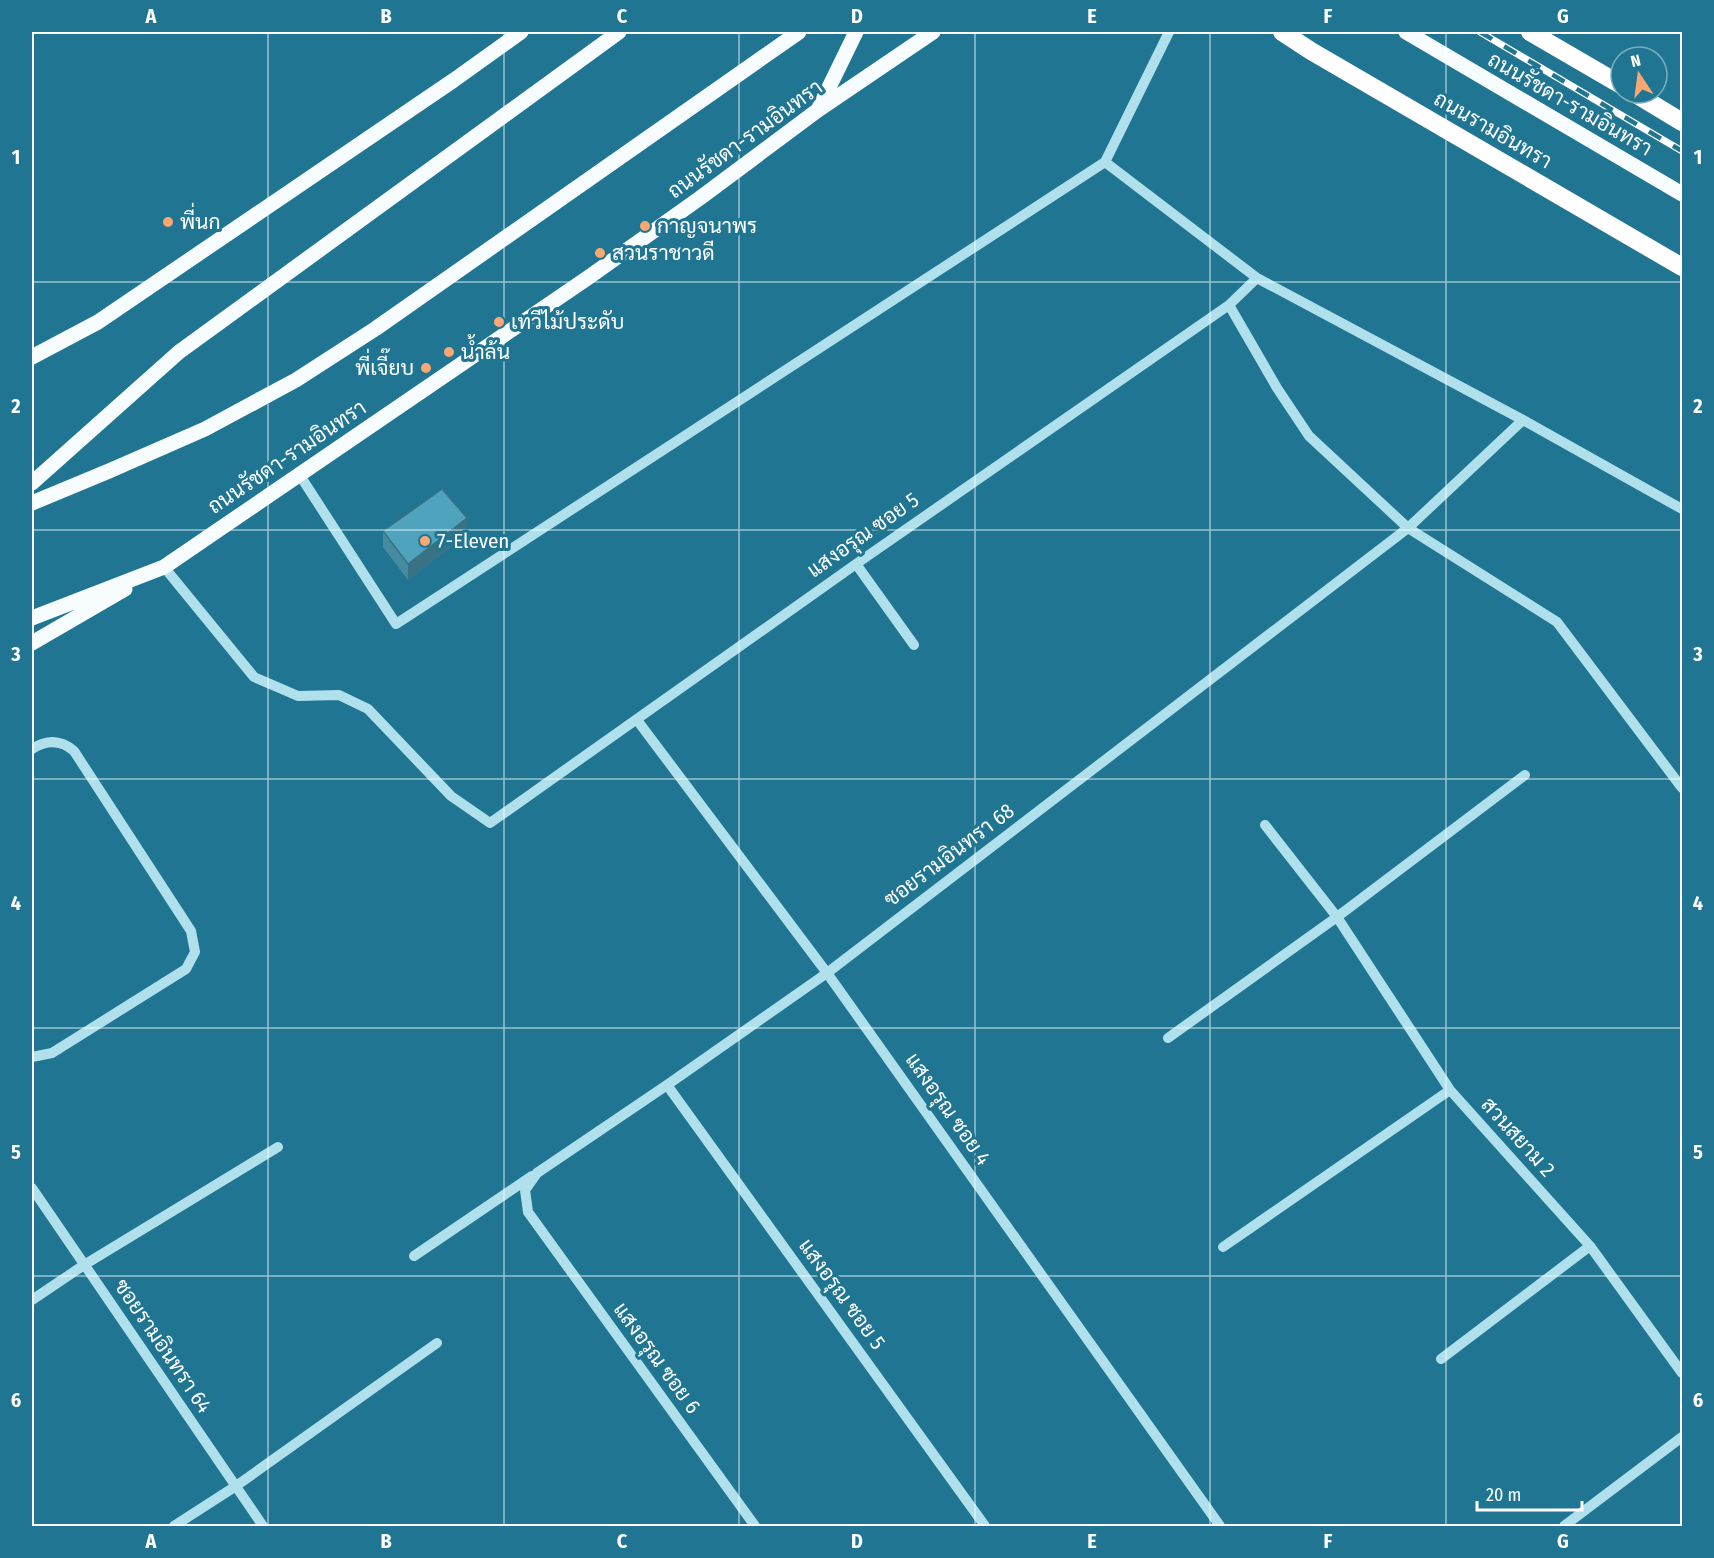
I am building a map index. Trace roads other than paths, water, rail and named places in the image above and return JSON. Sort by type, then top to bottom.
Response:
[{"type":"highway","name":"ถนนรามอินทรา","points":[[1282,32],[1683,267]]},
{"type":"highway","points":[[1310,32],[1311,51]]},
{"type":"highway","points":[[1530,32],[1609,78]]},
{"type":"highway","points":[[1654,105],[1683,122]]},
{"type":"main road","points":[[32,357],[98,322],[521,32]]},
{"type":"main road","points":[[32,483],[179,352],[619,32]]},
{"type":"main road","points":[[32,503],[205,429],[296,380],[375,328],[799,32]]},
{"type":"main road","points":[[818,110],[856,32]]},
{"type":"main road","name":"ถนนรัชดา-รามอินทรา","points":[[32,618],[164,567],[589,277],[818,110],[933,32]]},
{"type":"main road","name":"ถนนรัชดา-รามอินทรา","points":[[1406,32],[1683,194]]},
{"type":"main road","points":[[32,643],[164,567]]},
{"type":"street","points":[[299,474],[396,624],[1105,162],[1169,32]]},
{"type":"street","points":[[1105,162],[1257,278],[1683,509]]},
{"type":"street","name":"แสงอรุณ ซอย 5","points":[[164,567],[254,676],[298,696],[339,695],[368,709],[451,796],[490,823],[856,564],[1229,305],[1257,278]]},
{"type":"street","points":[[1229,305],[1276,388],[1309,436],[1408,528],[1557,622],[1683,789]]},
{"type":"street","name":"ซอยรามอินทรา 68","points":[[414,1256],[667,1085],[827,973],[1408,528],[1522,420]]},
{"type":"street","points":[[856,564],[914,645]]},
{"type":"street","name":"แสงอรุณ ซอย 4","points":[[637,720],[827,973],[1220,1527]]},
{"type":"street","points":[[32,749],[50,741],[64,744],[74,751],[191,931],[195,952],[186,969],[52,1053],[32,1057]]},
{"type":"street","points":[[1168,1038],[1337,917],[1525,776]]},
{"type":"street","name":"สวนสยาม 2","points":[[1265,825],[1337,917],[1450,1090],[1590,1246],[1683,1373]]},
{"type":"street","name":"แสงอรุณ ซอย 5","points":[[667,1085],[986,1527]]},
{"type":"street","points":[[1223,1247],[1450,1090]]},
{"type":"street","points":[[32,1300],[84,1265],[278,1147]]},
{"type":"street","name":"แสงอรุณ ซอย 6","points":[[537,1173],[525,1190],[528,1212],[755,1527]]},
{"type":"street","name":"ซอยรามอินทรา 64","points":[[32,1188],[263,1527]]},
{"type":"street","points":[[1441,1359],[1590,1246]]},
{"type":"street","points":[[174,1527],[236,1486],[437,1343]]},
{"type":"street","points":[[1563,1527],[1683,1437]]},
{"type":"railway","points":[[1480,32],[1682,151]]},
{"type":"place","name":"พี่นก","points":[[168,222]]},
{"type":"place","name":"กาญจนาพร","points":[[645,226]]},
{"type":"place","name":"สวนราชาวดี","points":[[600,253]]},
{"type":"place","name":"เทวีไม้ประดับ","points":[[499,322]]},
{"type":"place","name":"น้ำล้น","points":[[449,352]]},
{"type":"place","name":"พี่เจี๊ยบ","points":[[426,368]]},
{"type":"place","name":"7-Eleven","points":[[425,541]]}]
